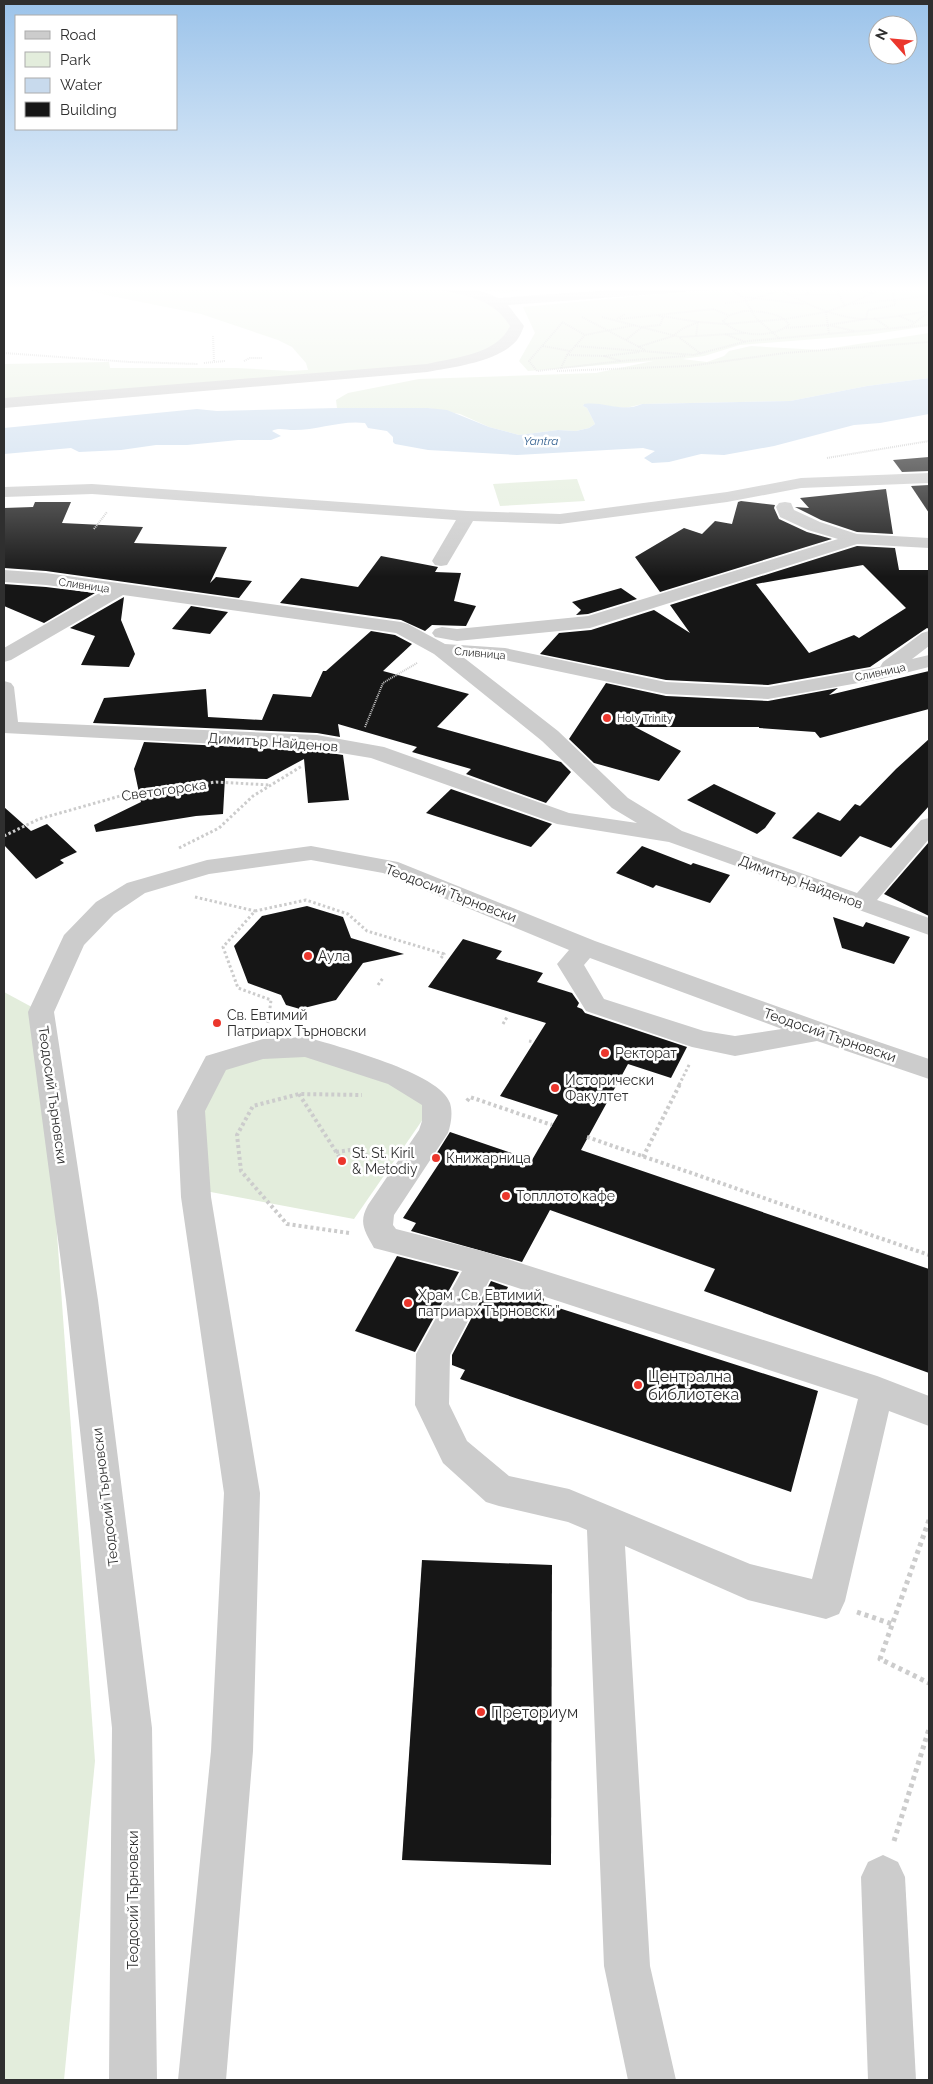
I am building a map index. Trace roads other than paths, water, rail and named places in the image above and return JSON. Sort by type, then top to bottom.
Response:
[{"type":"street","points":[[4,403],[247,383]]},
{"type":"street","points":[[4,492],[92,489],[467,516],[560,519],[718,498],[802,483],[929,478]]},
{"type":"street","points":[[785,507],[786,513],[814,526],[856,539],[929,542]]},
{"type":"street","points":[[441,561],[467,516]]},
{"type":"street","points":[[401,628],[457,635],[590,622],[856,539]]},
{"type":"street","name":"Сливница","points":[[4,576],[46,579],[401,628],[441,650],[505,654],[675,688],[768,693],[880,673],[929,661]]},
{"type":"street","points":[[4,656],[119,590]]},
{"type":"street","points":[[880,673],[929,637]]},
{"type":"street","name":"Димитър Найденов","points":[[441,650],[550,736],[620,803],[674,836]]},
{"type":"street","points":[[4,687],[5,728]]},
{"type":"street","name":"Димитър Найденов","points":[[5,728],[317,742],[376,752],[565,819],[674,836],[929,927]]},
{"type":"street","points":[[861,903],[929,825]]},
{"type":"street","name":"Теодосий Търновски","points":[[133,2080],[132,1728],[82,1300],[41,1012],[73,941],[105,908],[136,888],[207,867],[311,853],[389,867],[586,947],[819,1032],[929,1069]]},
{"type":"street","points":[[586,947],[570,964],[595,1005],[702,1040],[735,1046],[819,1032]]},
{"type":"street","points":[[202,2080],[232,1751],[242,1493],[196,1198],[191,1111],[216,1063],[263,1049],[306,1046],[398,1076],[436,1103],[437,1121],[433,1133],[379,1213],[378,1225],[386,1239],[482,1264],[876,1391],[929,1411]]},
{"type":"street","points":[[482,1264],[433,1354],[432,1405],[455,1452],[499,1490],[569,1506],[748,1582],[826,1601],[876,1391]]},
{"type":"street","points":[[605,1520],[627,1966],[652,2080]]},
{"type":"street","points":[[883,1877],[892,2080]]},
{"type":"water","name":"Yantra","points":[[888,383],[929,383],[929,414],[880,423],[854,425],[774,446],[724,455],[701,454],[669,462],[652,463],[644,458],[655,451],[643,448],[517,455],[428,450],[395,444],[393,437],[387,431],[368,428],[365,423],[356,422],[303,430],[277,429],[272,431],[281,436],[271,440],[156,445],[121,450],[79,452],[71,448],[4,454],[4,428],[197,409],[217,411],[428,408],[447,410],[489,427],[519,435],[558,430],[576,431],[589,428],[595,424],[587,408],[583,406],[584,404],[627,407],[642,404],[790,401]]},
{"type":"place","name":"Holy Trinity","points":[[607,718]]},
{"type":"place","name":"Аула","points":[[308,956]]},
{"type":"place","name":"Св. Евтимий Патриарх Търновски","points":[[217,1023]]},
{"type":"place","name":"Ректорат","points":[[605,1053]]},
{"type":"place","name":"Исторически Факултет","points":[[555,1088]]},
{"type":"place","name":"Книжарница","points":[[436,1158]]},
{"type":"place","name":"St. St. Kiril & Metodiy","points":[[342,1161]]},
{"type":"place","name":"Топллото кафе","points":[[506,1196]]},
{"type":"place","name":"Храм „Св. Евтимий, патриарх Търновски”","points":[[408,1303]]},
{"type":"place","name":"Централна библиотека","points":[[638,1385]]},
{"type":"place","name":"Преториум","points":[[481,1712]]}]
